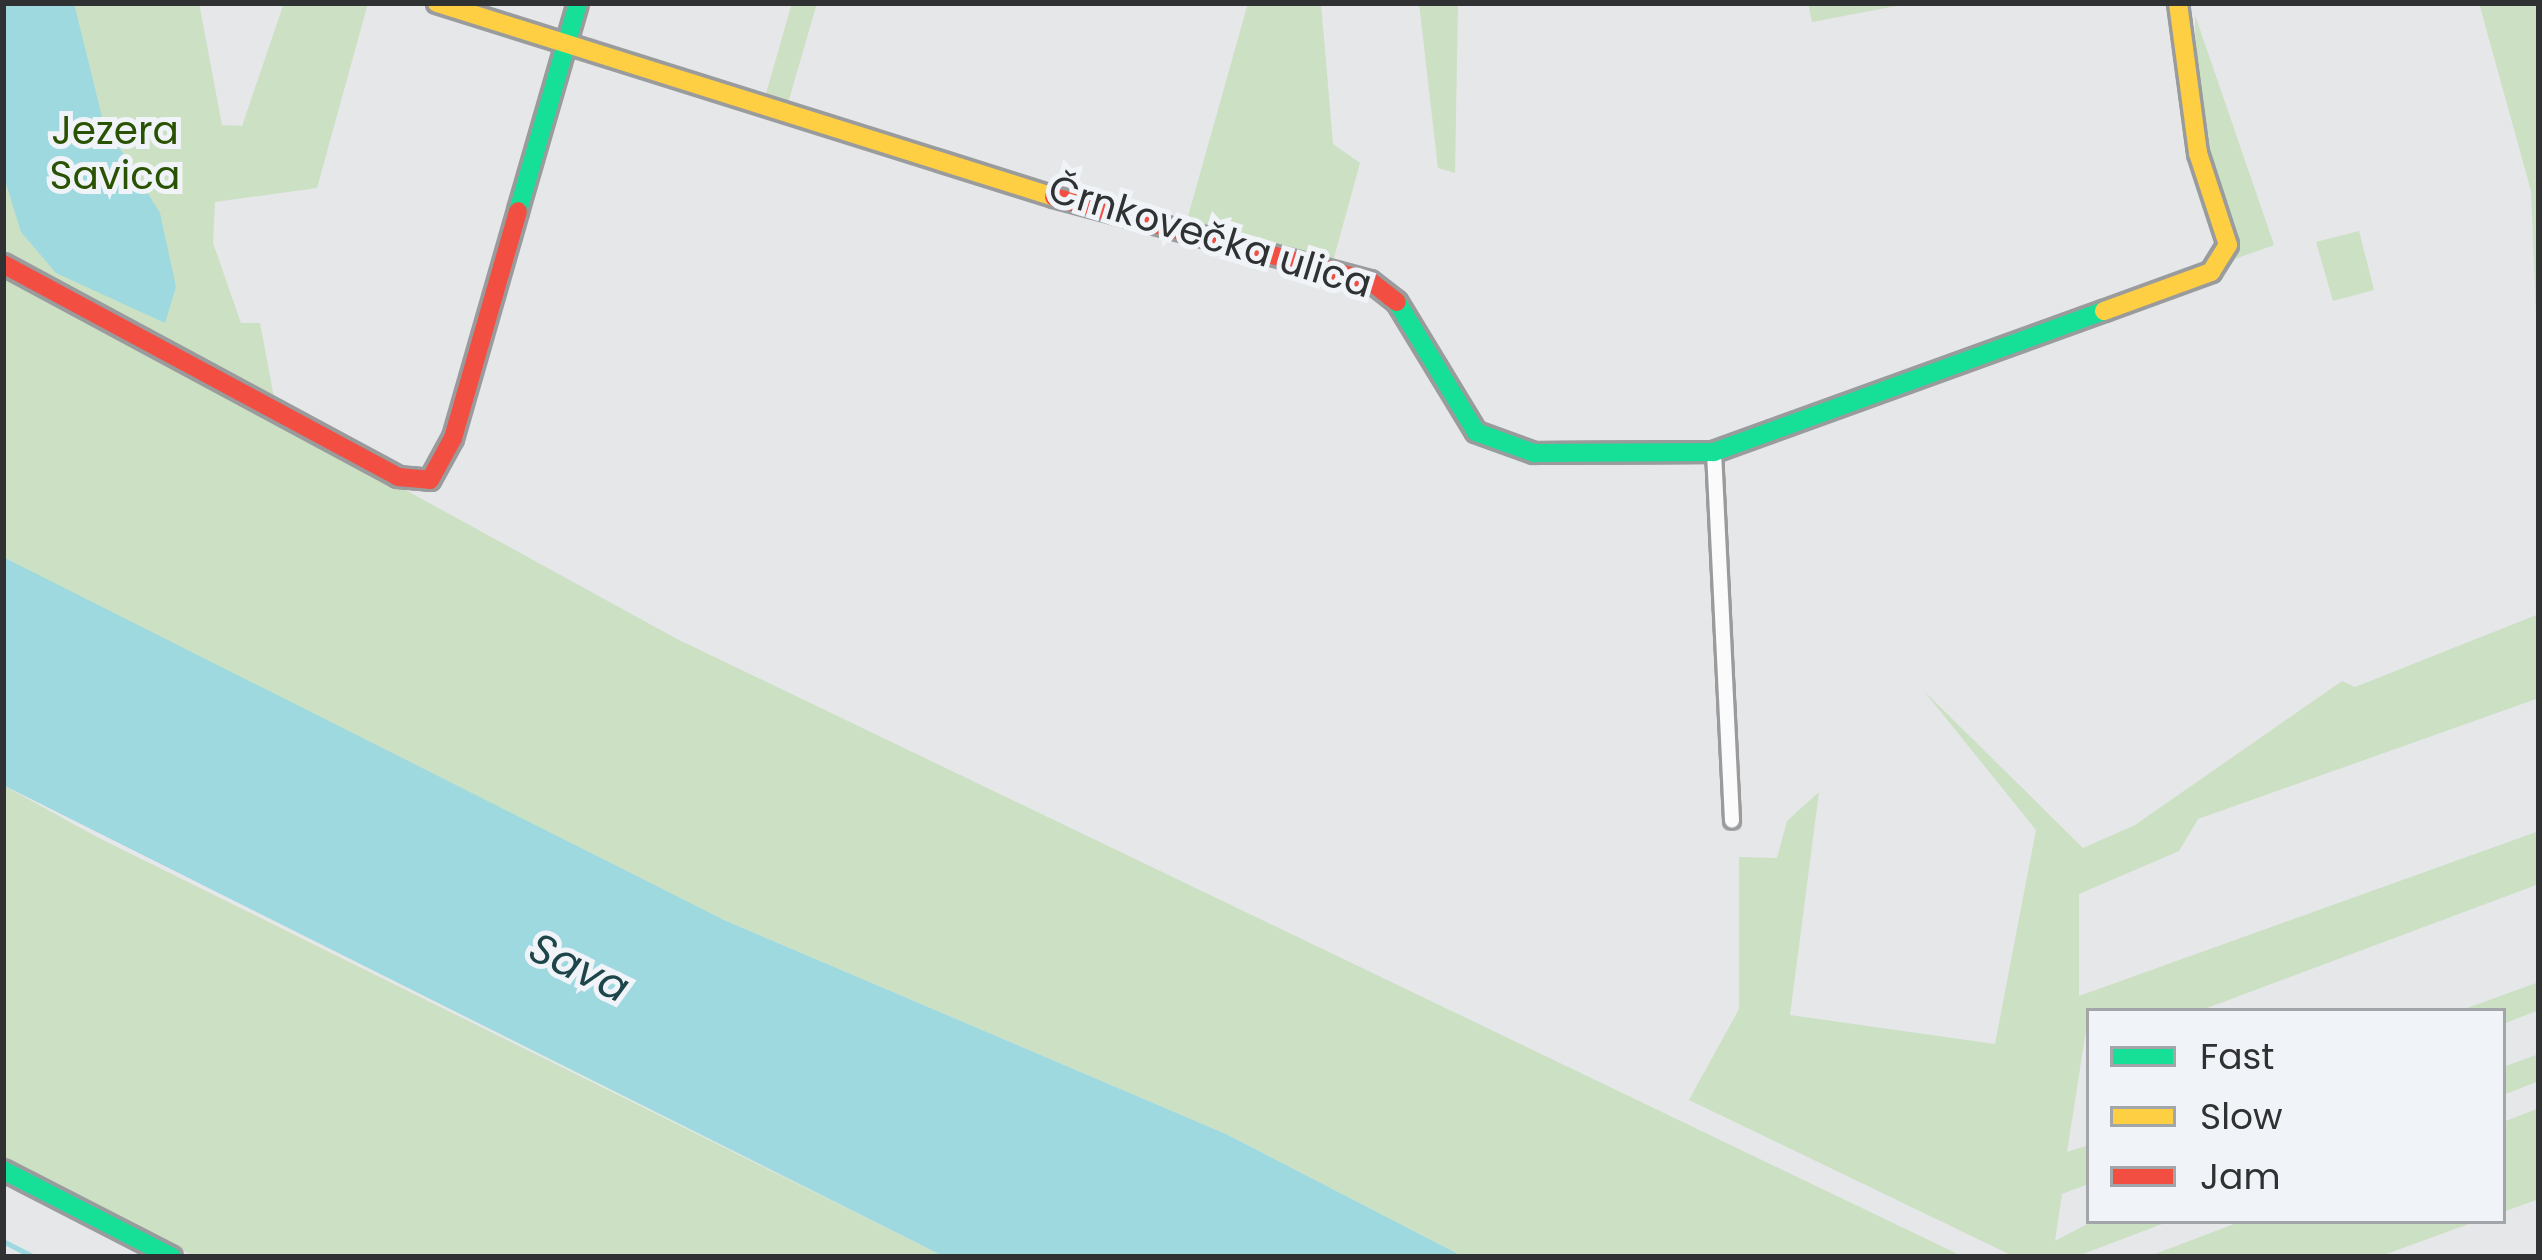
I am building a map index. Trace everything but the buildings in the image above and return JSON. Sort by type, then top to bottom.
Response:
[{"type":"street","name":"Črnkovečka ulica","points":[[437,3],[1211,246],[1370,280],[1413,315],[1460,415],[1502,449],[1714,452],[2212,272],[2228,245],[2198,153],[2178,3]]},
{"type":"street","points":[[3,263],[410,482],[446,461],[578,3]]},
{"type":"street","points":[[1714,452],[1732,821]]},
{"type":"street","points":[[3,1170],[172,1257]]},
{"type":"green space","name":"Jezera Savica","points":[[3,3],[199,3],[222,125],[242,126],[284,3],[368,3],[317,188],[215,202],[213,243],[241,323],[260,323],[275,403],[3,254]]},
{"type":"green space","points":[[792,3],[817,3],[788,103],[765,97]]},
{"type":"green space","points":[[1248,3],[1321,3],[1333,144],[1360,163],[1332,265],[1185,227]]},
{"type":"green space","points":[[1419,3],[1458,3],[1455,173],[1438,168]]},
{"type":"green space","points":[[1808,3],[1912,3],[1812,22]]},
{"type":"green space","points":[[2479,3],[2539,3],[2539,389],[2531,191]]},
{"type":"green space","points":[[2195,15],[2274,245],[2235,259],[2197,125]]},
{"type":"green space","points":[[2359,231],[2374,290],[2333,301],[2316,242]]},
{"type":"green space","points":[[3,269],[677,639],[1964,1257],[1464,1257],[1226,1134],[724,920],[343,735],[3,557]]},
{"type":"green space","points":[[2539,614],[2539,698],[2198,819],[2179,851],[2079,894],[2079,996],[2539,831],[2539,884],[2207,1008],[2086,1008],[2067,1152],[2086,1146],[2086,1185],[2062,1194],[2055,1241],[2087,1224],[2162,1224],[2075,1257],[2015,1257],[1689,1100],[1739,1009],[1739,857],[1777,858],[1787,821],[1819,792],[1790,1015],[1995,1044],[2036,830],[1924,691],[2083,848],[2135,825],[2342,681],[2355,687]]},
{"type":"green space","points":[[3,785],[97,837],[945,1257],[195,1257],[3,1158]]},
{"type":"green space","points":[[2539,982],[2539,1010],[2506,1023],[2506,1008],[2467,1008]]},
{"type":"green space","points":[[2539,1054],[2539,1081],[2506,1094],[2506,1066]]},
{"type":"green space","points":[[2539,1108],[2539,1199],[2506,1211],[2506,1121]]},
{"type":"green space","points":[[2234,1224],[2469,1224],[2378,1257],[2147,1257]]},
{"type":"water","points":[[3,3],[74,3],[103,121],[160,213],[176,287],[165,323],[56,273],[21,232],[3,174]]},
{"type":"water","name":"Sava","points":[[3,557],[724,920],[1226,1134],[1464,1257],[945,1257],[3,785]]},
{"type":"waterway","points":[[3,1241],[35,1257]]},
{"type":"traffic: fast","points":[[518,211],[578,3]]},
{"type":"traffic: fast","points":[[1397,302],[1476,432],[1534,453],[1714,452],[2104,311]]},
{"type":"traffic: fast","points":[[3,1170],[172,1257]]},
{"type":"traffic: slow","points":[[437,3],[1054,197]]},
{"type":"traffic: slow","points":[[2104,311],[2211,272],[2228,245],[2198,153],[2178,3]]},
{"type":"traffic: jam","points":[[1054,197],[1370,281],[1397,302]]},
{"type":"traffic: jam","points":[[3,264],[398,477],[430,480],[453,438],[518,211]]}]
